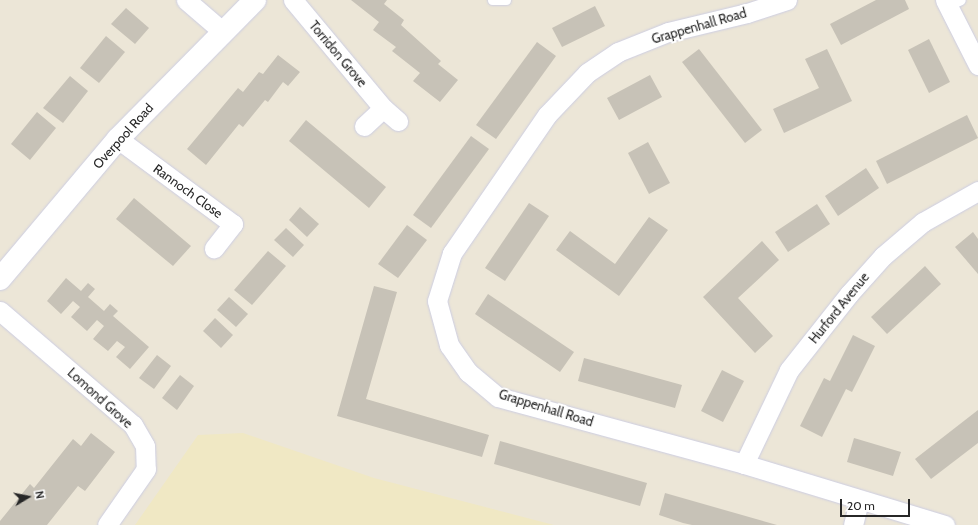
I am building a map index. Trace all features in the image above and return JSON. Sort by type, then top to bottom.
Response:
[{"type":"street","points":[[186,0],[222,32]]},
{"type":"street","name":"Overpool Road","points":[[0,279],[118,139],[255,0]]},
{"type":"street","name":"Torridon Grove","points":[[293,0],[383,108],[398,121]]},
{"type":"street","name":"Grappenhall Road","points":[[787,0],[747,13],[668,32],[618,52],[587,73],[547,116],[456,247],[438,301],[449,345],[468,372],[498,397],[744,464],[860,501],[945,525]]},
{"type":"street","points":[[951,2],[978,66]]},
{"type":"street","points":[[364,126],[383,108]]},
{"type":"street","name":"Rannoch Close","points":[[118,139],[233,224],[214,248]]},
{"type":"street","name":"Hurford Avenue","points":[[744,464],[789,370],[849,294],[882,256],[923,222],[978,191]]},
{"type":"street","name":"Lomond Grove","points":[[0,311],[133,425],[145,446],[146,469],[107,525]]},
{"type":"street","points":[[853,525],[860,501]]},
{"type":"lane","points":[[492,0],[506,0]]},
{"type":"shaded area","points":[[243,433],[374,478],[554,525],[135,525],[198,435]]},
{"type":"building","points":[[351,0],[387,0],[384,4],[404,20],[401,25],[441,61],[438,64],[458,80],[440,102],[413,81],[420,73],[392,51],[396,47],[373,30],[379,22]]},
{"type":"building","points":[[876,0],[905,0],[909,9],[841,45],[830,24]]},
{"type":"building","points":[[595,6],[605,26],[562,47],[552,28]]},
{"type":"building","points":[[126,8],[149,28],[135,44],[111,24]]},
{"type":"building","points":[[106,36],[125,52],[99,83],[80,68]]},
{"type":"building","points":[[929,39],[950,82],[929,93],[908,50]]},
{"type":"building","points":[[537,42],[556,56],[496,139],[476,125]]},
{"type":"building","points":[[699,49],[762,130],[745,143],[682,62]]},
{"type":"building","points":[[827,49],[852,101],[784,133],[773,109],[819,88],[805,59]]},
{"type":"building","points":[[278,55],[300,72],[288,86],[283,82],[268,102],[265,100],[243,127],[239,124],[206,165],[187,149],[238,88],[243,92],[259,72],[263,74]]},
{"type":"building","points":[[650,75],[662,97],[619,120],[607,98]]},
{"type":"building","points":[[70,76],[88,91],[63,123],[43,108]]},
{"type":"building","points":[[37,112],[56,128],[30,160],[11,144]]},
{"type":"building","points":[[967,115],[978,138],[887,184],[876,161]]},
{"type":"building","points":[[306,120],[386,187],[369,208],[289,141]]},
{"type":"building","points":[[471,136],[489,149],[431,228],[413,215]]},
{"type":"building","points":[[648,142],[670,183],[649,194],[628,153]]},
{"type":"building","points":[[866,168],[879,188],[838,216],[825,196]]},
{"type":"building","points":[[134,198],[191,246],[173,266],[116,219]]},
{"type":"building","points":[[529,203],[549,216],[505,281],[485,268]]},
{"type":"building","points":[[817,204],[830,224],[788,252],[775,232]]},
{"type":"building","points":[[300,207],[319,224],[307,237],[289,220]]},
{"type":"building","points":[[649,217],[668,230],[619,296],[556,250],[570,231],[615,264]]},
{"type":"building","points":[[407,225],[427,240],[398,278],[378,264]]},
{"type":"building","points":[[286,228],[304,245],[293,257],[274,240]]},
{"type":"building","points":[[973,232],[978,239],[978,274],[955,247]]},
{"type":"building","points":[[762,241],[779,260],[738,298],[773,336],[755,353],[703,297]]},
{"type":"building","points":[[268,251],[286,266],[252,305],[234,290]]},
{"type":"building","points":[[925,266],[941,284],[887,334],[871,317]]},
{"type":"building","points":[[66,278],[81,291],[88,283],[95,289],[88,297],[104,311],[110,304],[118,311],[113,316],[149,347],[130,369],[116,357],[125,347],[117,341],[108,351],[93,339],[104,326],[97,320],[87,331],[71,317],[80,307],[73,301],[61,314],[47,301]]},
{"type":"building","points":[[374,286],[397,292],[366,399],[489,435],[482,457],[337,416]]},
{"type":"building","points":[[488,294],[574,352],[560,372],[475,314]]},
{"type":"building","points":[[229,297],[248,314],[236,327],[217,310]]},
{"type":"building","points":[[215,318],[233,335],[221,348],[203,331]]},
{"type":"building","points":[[853,335],[875,346],[852,392],[846,389],[822,437],[800,426],[824,378],[830,381]]},
{"type":"building","points":[[157,355],[171,366],[154,389],[139,378]]},
{"type":"building","points":[[584,358],[682,385],[675,408],[578,381]]},
{"type":"building","points":[[722,370],[744,381],[723,422],[701,411]]},
{"type":"building","points":[[180,375],[194,386],[177,410],[162,398]]},
{"type":"building","points":[[978,410],[978,443],[931,479],[915,459]]},
{"type":"building","points":[[91,433],[115,452],[85,491],[78,486],[47,525],[0,525],[0,521],[30,484],[34,488],[73,439],[81,446]]},
{"type":"building","points":[[854,438],[901,452],[893,476],[847,462]]},
{"type":"building","points":[[500,441],[647,483],[640,506],[494,464]]},
{"type":"building","points":[[665,493],[777,525],[692,525],[683,523],[659,515]]}]
